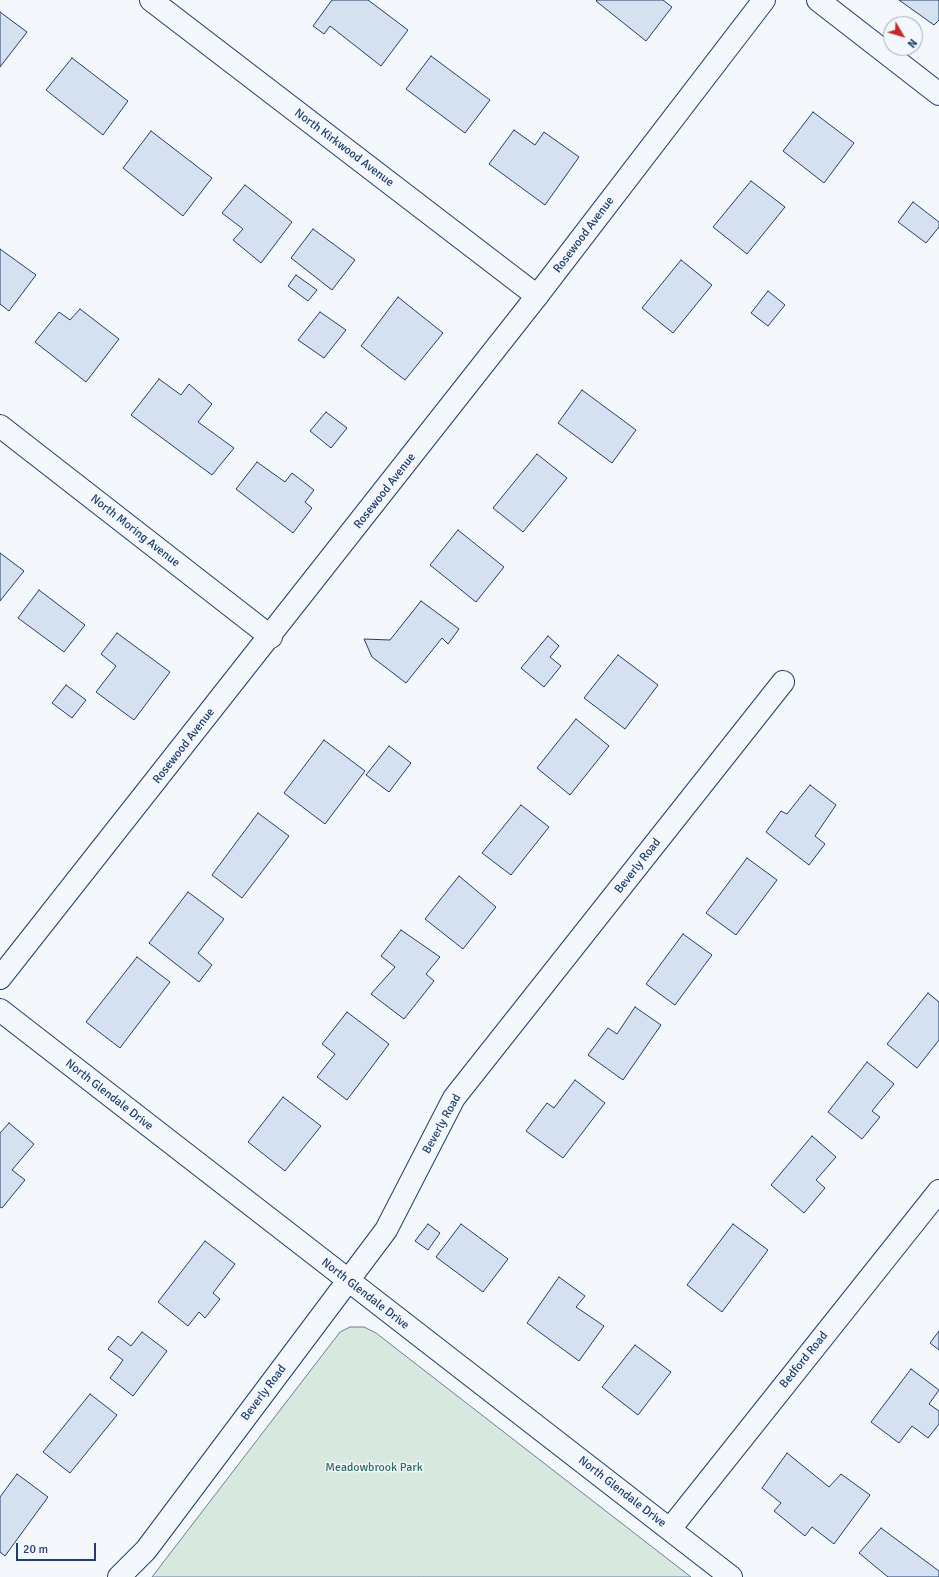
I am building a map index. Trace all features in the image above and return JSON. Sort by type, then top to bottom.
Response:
[{"type":"street","name":"North Kirkwood Avenue","points":[[151,0],[537,296]]},
{"type":"street","name":"Rosewood Avenue","points":[[0,978],[537,296],[764,0]]},
{"type":"street","points":[[818,0],[939,94]]},
{"type":"street","name":"North Moring Avenue","points":[[0,426],[270,636]]},
{"type":"street","name":"Beverly Road","points":[[119,1577],[146,1550],[386,1230],[454,1098],[783,682]]},
{"type":"street","name":"North Glendale Drive","points":[[0,1010],[731,1577]]},
{"type":"street","name":"Bedford Road","points":[[670,1529],[939,1191]]},
{"type":"green space","name":"Meadowbrook Park","points":[[350,1327],[364,1327],[376,1333],[691,1577],[152,1577],[340,1332]]},
{"type":"building","points":[[332,0],[368,0],[408,30],[381,66],[330,26],[324,34],[313,26]]},
{"type":"building","points":[[663,0],[672,7],[646,41],[596,1]]},
{"type":"building","points":[[899,0],[939,0],[939,20],[934,25]]},
{"type":"building","points":[[0,12],[27,32],[0,67]]},
{"type":"building","points":[[431,56],[490,100],[465,133],[406,89]]},
{"type":"building","points":[[72,58],[128,101],[103,135],[46,90]]},
{"type":"building","points":[[813,112],[854,143],[824,183],[783,151]]},
{"type":"building","points":[[514,130],[535,145],[544,132],[579,157],[545,205],[489,164]]},
{"type":"building","points":[[151,131],[212,178],[183,216],[123,168]]},
{"type":"building","points":[[751,181],[785,207],[747,254],[713,227]]},
{"type":"building","points":[[245,185],[292,222],[261,263],[233,240],[243,229],[222,213]]},
{"type":"building","points":[[913,202],[939,222],[939,227],[926,243],[898,222]]},
{"type":"building","points":[[313,229],[355,260],[332,290],[291,258]]},
{"type":"building","points":[[0,249],[36,275],[9,311],[0,304]]},
{"type":"building","points":[[681,260],[712,285],[673,333],[642,308]]},
{"type":"building","points":[[296,275],[317,290],[308,301],[288,286]]},
{"type":"building","points":[[768,291],[785,305],[768,326],[751,313]]},
{"type":"building","points":[[398,297],[443,333],[405,380],[361,346]]},
{"type":"building","points":[[80,309],[119,339],[86,382],[35,342],[59,312],[70,320]]},
{"type":"building","points":[[320,312],[346,330],[324,358],[298,340]]},
{"type":"building","points":[[159,379],[181,395],[189,384],[212,404],[198,422],[234,448],[212,475],[131,415]]},
{"type":"building","points":[[582,390],[636,430],[612,463],[558,423]]},
{"type":"building","points":[[326,412],[347,428],[331,448],[310,431]]},
{"type":"building","points":[[537,454],[567,478],[523,532],[493,508]]},
{"type":"building","points":[[257,462],[285,482],[292,473],[314,490],[305,502],[312,508],[293,533],[236,489]]},
{"type":"building","points":[[458,530],[504,567],[476,602],[430,565]]},
{"type":"building","points":[[0,553],[24,571],[0,601]]},
{"type":"building","points":[[39,590],[85,625],[64,652],[18,618]]},
{"type":"building","points":[[421,601],[459,629],[448,644],[442,638],[406,683],[372,657],[364,639],[390,640]]},
{"type":"building","points":[[117,633],[170,672],[134,720],[96,692],[116,666],[101,654]]},
{"type":"building","points":[[548,636],[559,646],[550,657],[561,666],[544,687],[521,668]]},
{"type":"building","points":[[618,655],[658,685],[625,729],[584,698]]},
{"type":"building","points":[[66,685],[86,700],[72,718],[52,703]]},
{"type":"building","points":[[576,719],[609,746],[570,795],[537,768]]},
{"type":"building","points":[[324,740],[365,771],[325,824],[284,793]]},
{"type":"building","points":[[389,746],[411,763],[389,792],[366,775]]},
{"type":"building","points":[[810,785],[836,805],[815,836],[825,844],[809,865],[766,832],[781,811],[787,814]]},
{"type":"building","points":[[521,805],[549,827],[511,875],[482,853]]},
{"type":"building","points":[[258,813],[289,836],[242,898],[212,875]]},
{"type":"building","points":[[747,858],[777,880],[736,935],[706,913]]},
{"type":"building","points":[[459,876],[496,907],[463,949],[425,919]]},
{"type":"building","points":[[188,892],[224,919],[198,953],[212,965],[199,982],[149,943]]},
{"type":"building","points":[[401,930],[440,957],[426,974],[434,981],[404,1019],[371,994],[395,967],[381,956]]},
{"type":"building","points":[[683,934],[712,955],[675,1005],[646,984]]},
{"type":"building","points":[[137,957],[170,982],[120,1048],[86,1022]]},
{"type":"building","points":[[928,993],[939,1002],[939,1040],[917,1068],[887,1044]]},
{"type":"building","points":[[635,1007],[661,1025],[623,1080],[588,1055],[608,1028],[617,1034]]},
{"type":"building","points":[[347,1012],[389,1044],[347,1100],[317,1077],[335,1054],[322,1044]]},
{"type":"building","points":[[867,1062],[894,1084],[872,1111],[880,1117],[862,1139],[828,1112]]},
{"type":"building","points":[[575,1080],[605,1103],[563,1158],[526,1131],[547,1103],[554,1108]]},
{"type":"building","points":[[283,1097],[321,1126],[285,1171],[248,1142]]},
{"type":"building","points":[[9,1123],[34,1144],[12,1170],[25,1180],[2,1208],[0,1207],[0,1133]]},
{"type":"building","points":[[812,1136],[836,1157],[816,1180],[825,1188],[804,1213],[771,1185]]},
{"type":"building","points":[[428,1224],[440,1233],[428,1250],[415,1241]]},
{"type":"building","points":[[461,1224],[508,1259],[483,1292],[436,1257]]},
{"type":"building","points":[[733,1224],[768,1250],[722,1312],[687,1285]]},
{"type":"building","points":[[205,1241],[235,1264],[213,1293],[220,1299],[205,1318],[199,1312],[188,1326],[158,1302]]},
{"type":"building","points":[[559,1277],[585,1296],[576,1307],[604,1326],[579,1361],[527,1323]]},
{"type":"building","points":[[939,1331],[939,1350],[930,1343]]},
{"type":"building","points":[[142,1332],[167,1351],[133,1396],[110,1378],[123,1360],[108,1349],[118,1336],[131,1346]]},
{"type":"building","points":[[635,1345],[671,1372],[638,1415],[602,1387]]},
{"type":"building","points":[[911,1369],[939,1390],[929,1404],[939,1411],[939,1424],[928,1438],[912,1426],[899,1443],[871,1422]]},
{"type":"building","points":[[90,1394],[117,1415],[70,1473],[43,1452]]},
{"type":"building","points":[[787,1453],[829,1487],[841,1474],[870,1495],[834,1544],[812,1527],[805,1536],[774,1511],[781,1503],[762,1488]]},
{"type":"building","points":[[17,1474],[48,1497],[5,1556],[0,1552],[0,1497]]},
{"type":"building","points":[[881,1528],[939,1571],[939,1577],[888,1577],[859,1553]]}]
